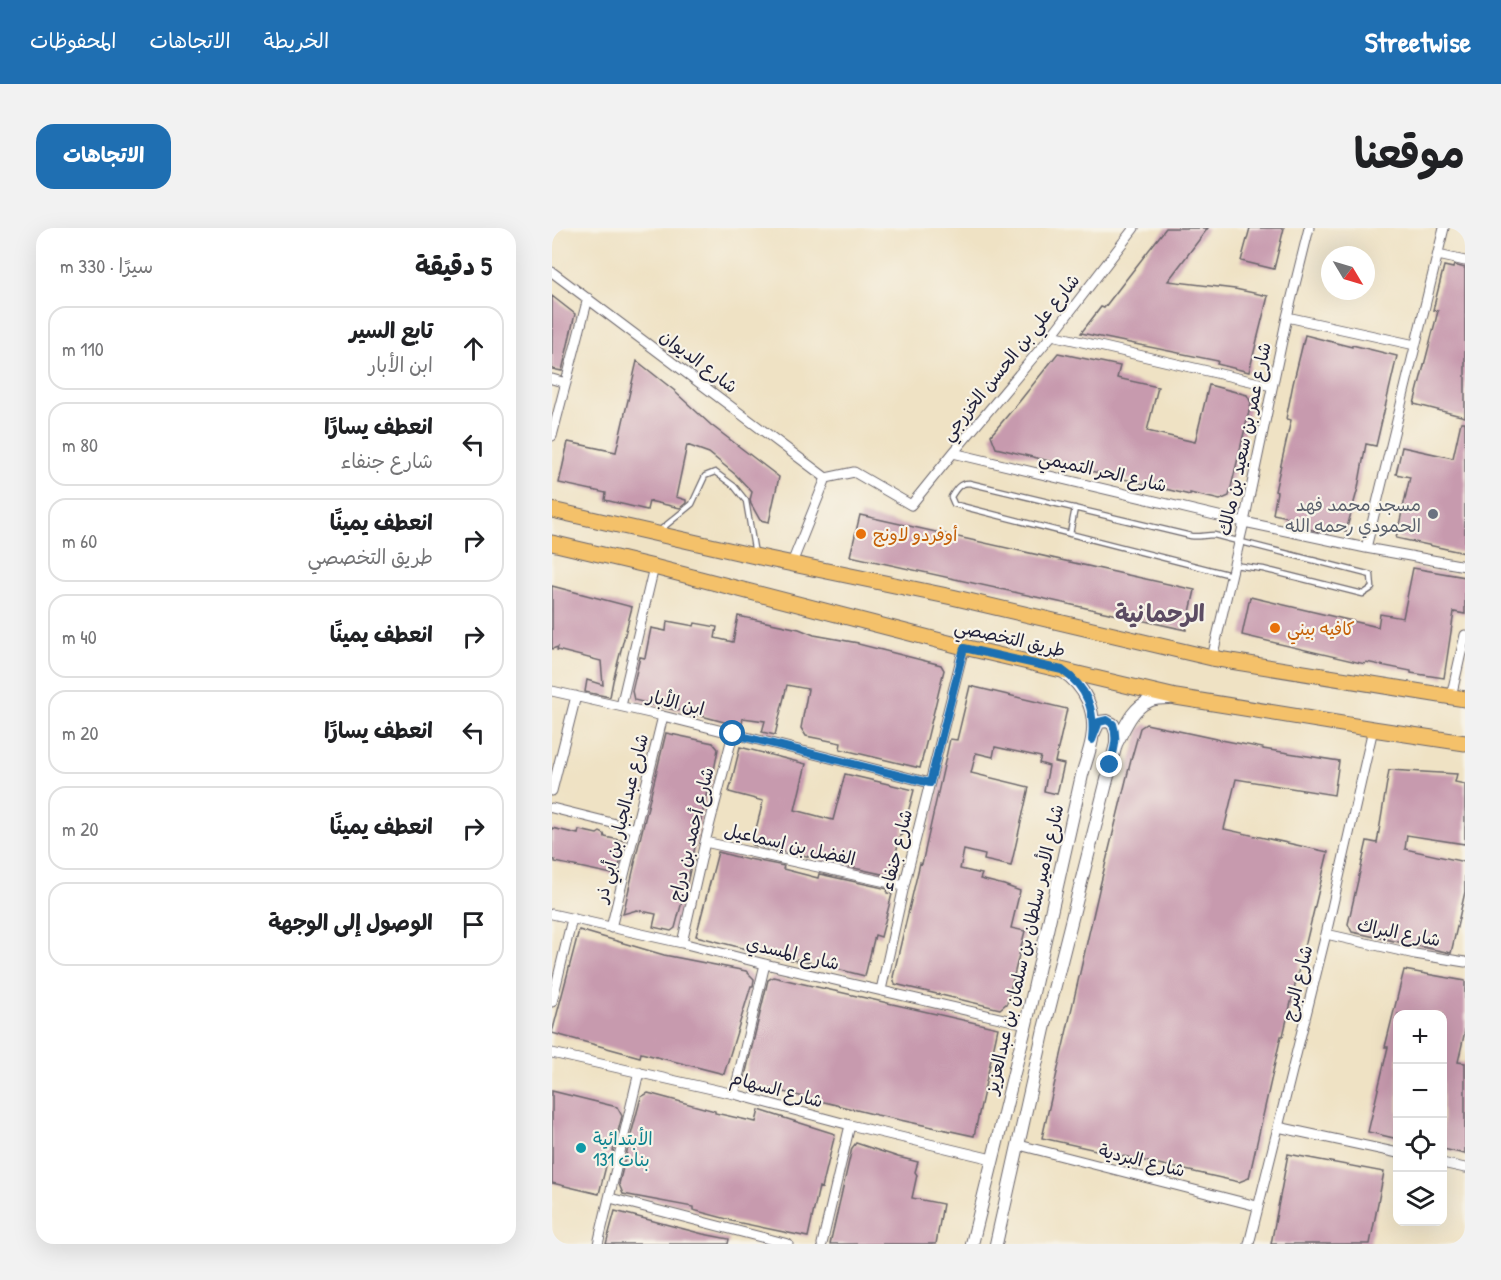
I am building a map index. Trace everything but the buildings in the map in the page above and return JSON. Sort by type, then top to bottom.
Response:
[{"type":"main road","name":"طريق التخصصي","points":[[552,510],[755,556],[952,597],[1212,658],[1458,698]]},
{"type":"main road","name":"طريق التخصصي","points":[[552,543],[654,567],[964,648],[1176,697],[1465,742]]},
{"type":"street","name":"شارع علي بن الحسن الخزرجي","points":[[826,478],[854,471],[911,506],[1052,335],[1134,228]]},
{"type":"street","name":"شارع عمر بن سعيد بن مالك","points":[[1212,658],[1244,522],[1287,317],[1309,228]]},
{"type":"street","points":[[1366,548],[1444,228]]},
{"type":"street","points":[[1438,255],[1465,261]]},
{"type":"street","name":"شارع الديوان","points":[[552,272],[826,478]]},
{"type":"street","points":[[552,436],[588,298]]},
{"type":"street","points":[[1287,317],[1415,345]]},
{"type":"street","points":[[1052,335],[1272,386]]},
{"type":"street","points":[[552,379],[566,382]]},
{"type":"street","name":"شارع الحر التميمي","points":[[953,453],[1244,522],[1465,566]]},
{"type":"street","points":[[792,563],[826,478]]},
{"type":"street","points":[[621,706],[654,567]]},
{"type":"street","points":[[1458,698],[1465,635]]},
{"type":"street","name":"شارع جنفاء","points":[[881,990],[904,886],[964,648]]},
{"type":"street","name":"شارع الأمير سلطان بن سلمان بن عبدالعزيز","points":[[972,1244],[1092,740],[1093,724],[1086,695],[1062,670]]},
{"type":"street","name":"ابن الأبار","points":[[552,691],[663,716],[930,783]]},
{"type":"street","points":[[552,791],[576,696]]},
{"type":"street","name":"شارع الأمير سلطان بن سلمان بن عبدالعزيز","points":[[996,1244],[1044,1029],[1116,744],[1134,712],[1150,700],[1176,697]]},
{"type":"street","name":"شارع عبدالجبار بن أبي ذر","points":[[611,928],[663,716]]},
{"type":"street","points":[[1092,740],[1099,722],[1107,720],[1113,724],[1116,744]]},
{"type":"street","name":"شارع البرج","points":[[1249,1244],[1326,934],[1373,729]]},
{"type":"street","name":"شارع أحمد بن دراج","points":[[682,943],[733,734]]},
{"type":"street","points":[[552,808],[636,829]]},
{"type":"street","name":"الفضل بن إسماعيل","points":[[705,842],[904,886]]},
{"type":"street","name":"شارع المسدي","points":[[552,914],[1026,1024]]},
{"type":"street","points":[[552,1002],[572,919]]},
{"type":"street","name":"شارع البراك","points":[[1326,934],[1415,954],[1465,962]]},
{"type":"street","points":[[734,1094],[765,964]]},
{"type":"street","name":"شارع السهام","points":[[552,1053],[734,1094],[992,1159]]},
{"type":"street","points":[[598,1244],[639,1072]]},
{"type":"street","points":[[822,1244],[850,1125]]},
{"type":"street","points":[[1278,1127],[1393,1152]]},
{"type":"street","name":"شارع البردية","points":[[1019,1145],[1257,1206]]},
{"type":"street","points":[[1447,1164],[1465,1168]]},
{"type":"street","points":[[610,1198],[788,1244]]},
{"type":"lane","points":[[655,534],[692,504],[705,476],[714,472],[734,486],[746,501],[755,556]]},
{"type":"lane","points":[[963,483],[969,483],[1191,536],[1214,535],[1239,540],[1371,575],[1372,588],[1363,594],[1263,569],[1232,570],[1070,534],[954,504],[951,497],[956,488],[963,483]]},
{"type":"lane","points":[[1070,534],[1075,508]]},
{"type":"place","name":"مسجد محمد فهد الحمودي رحمه الله","points":[[1433,514]]},
{"type":"place","name":"أوفردو لاونج","points":[[861,534]]},
{"type":"place","name":"كافيه بيني","points":[[1275,628]]},
{"type":"place","name":"الأبتدائية 131 بنات","points":[[581,1148]]},
{"type":"district","name":"الرحمانية","points":[[1160,613]]},
{"type":"route","points":[[733,734],[930,783],[964,648],[1062,670],[1070,676],[1086,695],[1092,716],[1092,740],[1099,722],[1107,720],[1113,724],[1116,744],[1110,765]]}]
